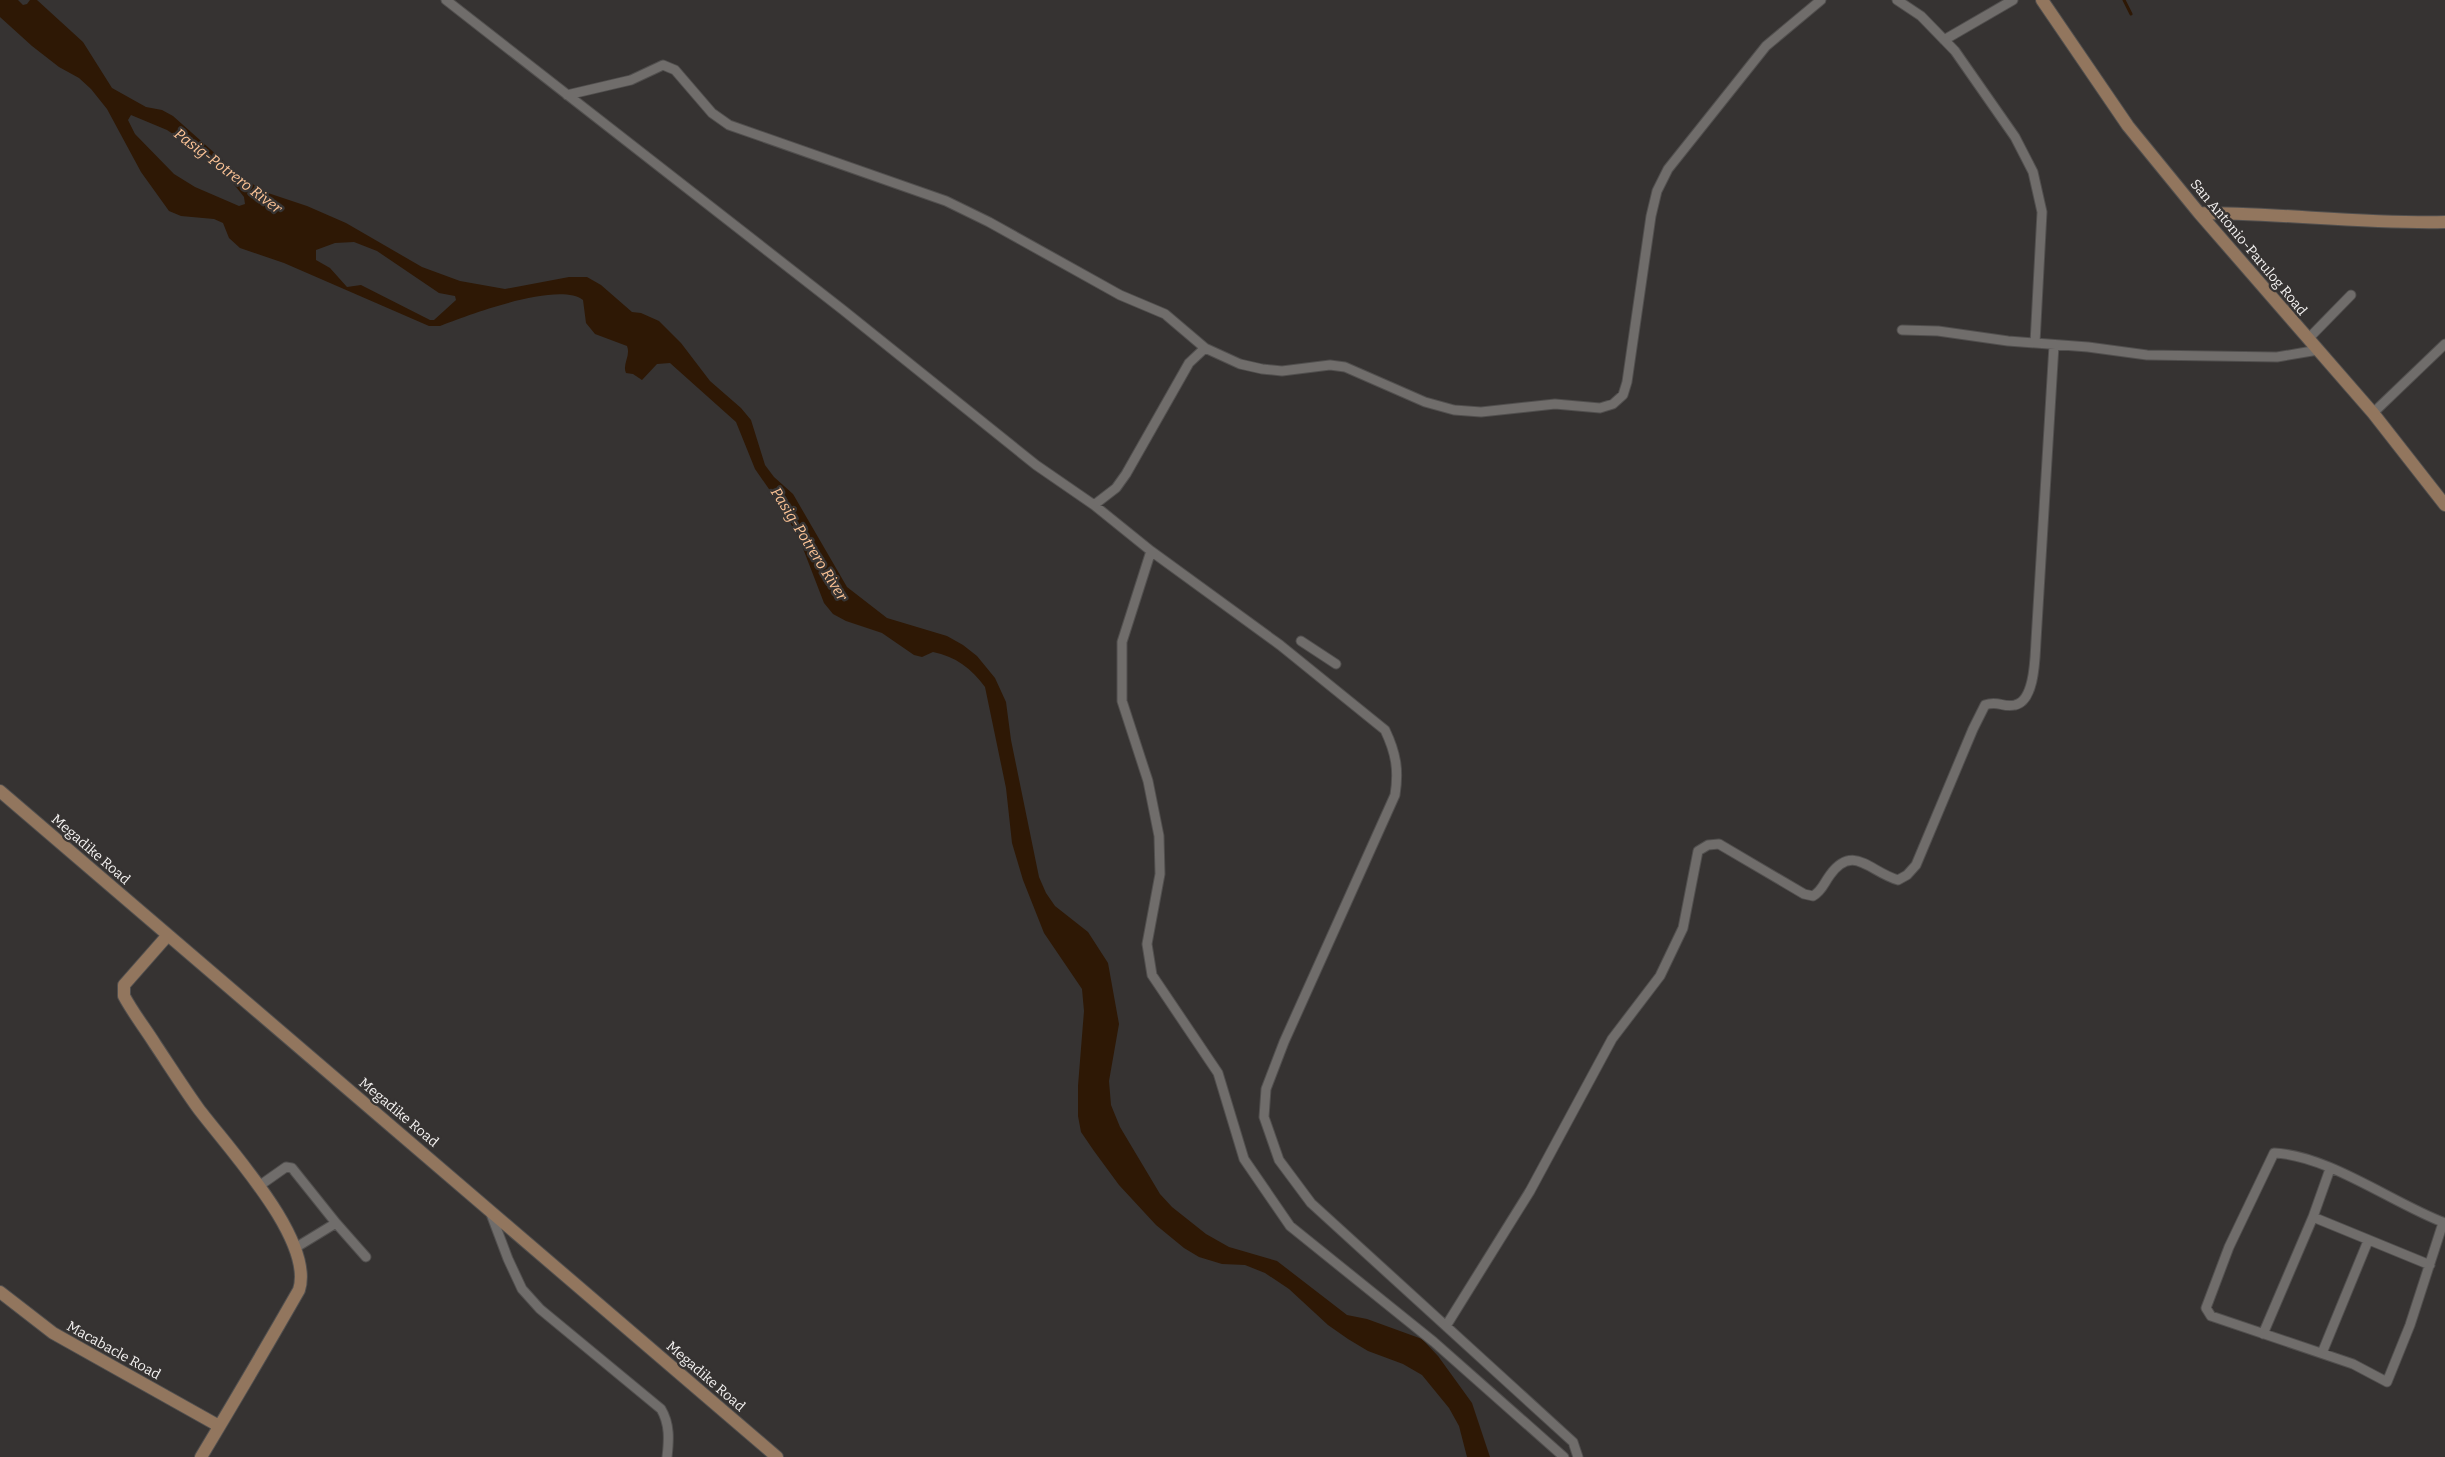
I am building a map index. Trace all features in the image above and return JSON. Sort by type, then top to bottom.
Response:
[{"type":"street","points":[[446,0],[843,310],[1036,465],[1094,505],[1151,551],[1280,645],[1385,730],[1394,748],[1398,774],[1395,795],[1284,1042],[1266,1089],[1264,1117],[1279,1160],[1311,1203],[1574,1442],[1578,1457]]},
{"type":"street","points":[[567,95],[631,80],[662,65],[675,70],[712,113],[729,125],[946,201],[980,217],[1085,276],[1164,314],[1205,348],[1240,364],[1282,371],[1330,365],[1345,367],[1382,385],[1454,410],[1481,412],[1555,404],[1600,408],[1613,404],[1623,396],[1628,382],[1651,216],[1662,180],[1668,169],[1703,123],[1766,46],[1821,0]]},
{"type":"street","points":[[1897,0],[1921,16],[1955,51],[2014,137],[2033,172],[2042,212],[2035,343]]},
{"type":"street","points":[[1944,40],[2013,0]]},
{"type":"street","name":"San Antonio-Parulog Road","points":[[2042,0],[2128,126],[2199,213],[2373,413],[2445,505]]},
{"type":"street","points":[[2199,213],[2254,213],[2402,223],[2445,222]]},
{"type":"street","points":[[2308,339],[2351,295]]},
{"type":"street","points":[[1902,330],[1938,331],[2147,355],[2257,358],[2277,357],[2318,350]]},
{"type":"street","points":[[2373,413],[2445,344]]},
{"type":"street","points":[[1446,1326],[1530,1191],[1612,1039],[1660,976],[1683,928],[1698,851],[1708,845],[1719,844],[1804,894],[1813,896],[1820,893],[1829,876],[1842,861],[1854,859],[1888,877],[1898,880],[1908,875],[1916,864],[1973,728],[1985,705],[1995,702],[2007,706],[2018,705],[2025,698],[2033,681],[2054,345]]},
{"type":"street","points":[[1094,505],[1116,488],[1126,474],[1189,363],[1196,354],[1205,348]]},
{"type":"street","points":[[1151,551],[1122,642],[1122,701],[1148,781],[1159,836],[1160,874],[1147,944],[1152,974],[1218,1073],[1244,1159],[1290,1226],[1434,1342],[1564,1457]]},
{"type":"street","points":[[1301,641],[1336,664]]},
{"type":"street","name":"Megadike Road","points":[[0,791],[777,1457]]},
{"type":"street","points":[[168,935],[124,986],[124,996],[197,1107],[274,1207],[295,1248],[302,1268],[299,1290],[201,1457]]},
{"type":"street","points":[[2274,1153],[2297,1156],[2330,1169],[2444,1223],[2398,1360],[2387,1382],[2353,1364],[2211,1316],[2206,1308],[2229,1247],[2274,1153]]},
{"type":"street","points":[[259,1186],[286,1167],[292,1168],[366,1257]]},
{"type":"street","points":[[2262,1334],[2313,1217],[2330,1169]]},
{"type":"street","points":[[491,1213],[508,1259],[522,1289],[540,1308],[661,1409],[667,1422],[669,1438],[667,1457]]},
{"type":"street","points":[[2313,1217],[2430,1265]]},
{"type":"street","points":[[295,1248],[336,1223]]},
{"type":"street","points":[[2322,1353],[2368,1241]]},
{"type":"street","name":"Macabacle Road","points":[[0,1292],[53,1333],[220,1426]]},
{"type":"water","name":"Pasig-Potrero River","points":[[0,0],[18,0],[23,5],[27,4],[30,0],[37,0],[83,42],[112,88],[146,107],[162,110],[173,116],[228,165],[262,191],[307,206],[346,223],[422,267],[460,281],[505,289],[569,277],[587,277],[601,285],[632,312],[641,313],[659,321],[681,343],[710,381],[741,408],[751,420],[765,465],[774,477],[793,494],[847,587],[887,618],[947,636],[963,645],[977,656],[995,678],[1006,702],[1011,740],[1039,877],[1046,893],[1055,906],[1088,932],[1108,963],[1119,1024],[1109,1081],[1111,1105],[1120,1127],[1160,1194],[1172,1207],[1206,1234],[1229,1247],[1277,1261],[1347,1315],[1367,1319],[1422,1339],[1438,1356],[1472,1403],[1490,1457],[1467,1457],[1459,1426],[1449,1408],[1422,1375],[1403,1364],[1368,1351],[1348,1339],[1328,1325],[1289,1289],[1265,1273],[1245,1265],[1222,1264],[1199,1257],[1184,1248],[1156,1225],[1119,1185],[1094,1151],[1081,1132],[1078,1116],[1078,1086],[1084,1011],[1082,989],[1044,933],[1023,880],[1012,843],[1006,788],[985,687],[969,669],[956,660],[933,652],[922,657],[914,655],[882,633],[846,621],[833,614],[824,603],[799,538],[778,502],[755,469],[736,422],[670,363],[657,364],[642,380],[633,374],[626,373],[627,346],[595,334],[586,323],[583,300],[571,295],[554,294],[534,297],[491,308],[440,326],[429,326],[284,263],[240,248],[229,238],[223,223],[214,219],[181,216],[169,211],[141,172],[107,109],[91,89],[79,78],[59,67],[32,46],[0,17]],"holes":[[[131,115],[167,130],[218,164],[244,197],[245,204],[239,206],[195,187],[174,174],[135,134],[128,120]],[[354,242],[377,251],[439,293],[455,296],[456,300],[434,320],[430,320],[361,285],[347,287],[330,268],[316,260],[316,250],[335,243]]]},
{"type":"waterway","points":[[2124,0],[2131,14]]}]
